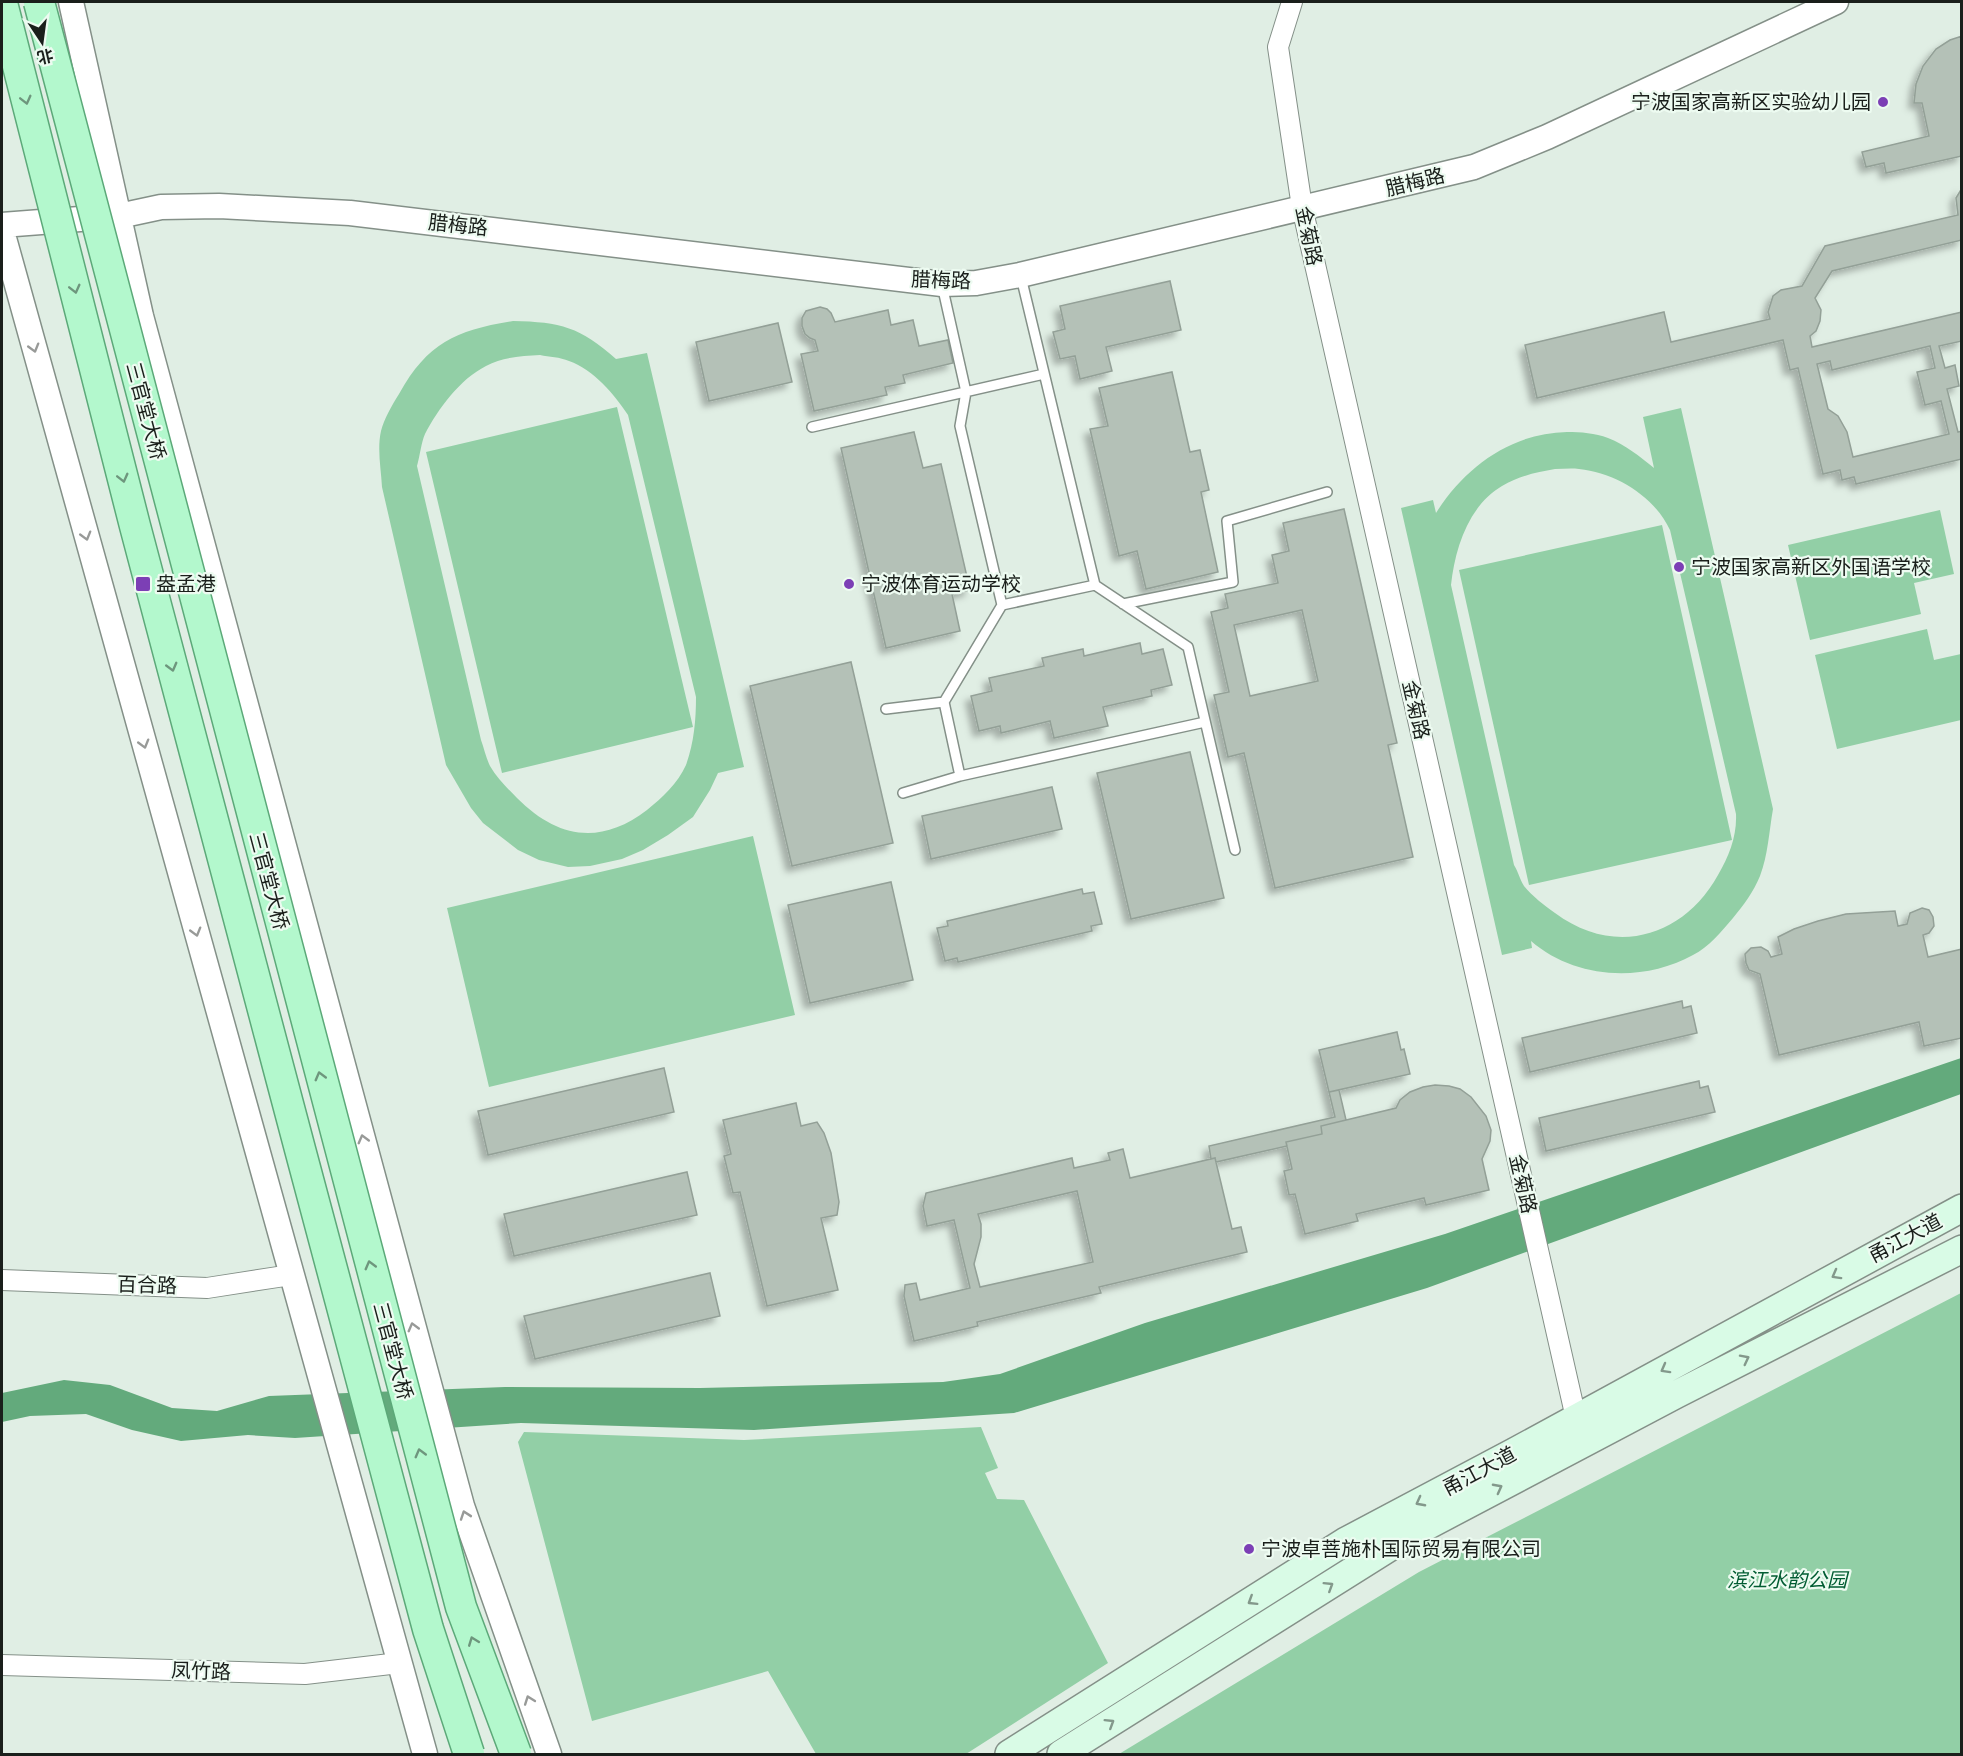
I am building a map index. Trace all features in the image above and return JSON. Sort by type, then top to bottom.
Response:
[{"type":"main road","name":"三官堂大桥","points":[[39,2],[458,1596],[516,1755]]},
{"type":"main road","name":"三官堂大桥","points":[[2,3],[135,526],[428,1629],[469,1755]]},
{"type":"main road","name":"甬江大道","points":[[1009,1755],[1346,1541],[1962,1208]]},
{"type":"main road","name":"甬江大道","points":[[1061,1755],[1406,1537],[1677,1394],[1962,1249]]},
{"type":"street","points":[[71,2],[141,316],[462,1506],[549,1755]]},
{"type":"street","name":"金菊路","points":[[1292,2],[1278,47],[1302,207],[1576,1418]]},
{"type":"street","name":"腊梅路","points":[[2,225],[118,216],[160,207],[219,206],[350,213],[942,284],[976,283],[1020,275],[1474,167],[1504,156],[1836,2]]},
{"type":"street","points":[[2,231],[425,1755]]},
{"type":"street","name":"百合路","points":[[2,1280],[207,1288],[291,1275]]},
{"type":"street","name":"凤竹路","points":[[2,1665],[305,1674],[399,1663]]},
{"type":"lane","points":[[1020,275],[1095,585],[1188,647],[1235,850]]},
{"type":"lane","points":[[942,284],[966,392],[960,426],[1002,605],[944,702],[960,776]]},
{"type":"lane","points":[[812,428],[1044,374]]},
{"type":"lane","points":[[1122,604],[1233,582],[1227,521],[1327,492]]},
{"type":"lane","points":[[1002,605],[1095,585]]},
{"type":"lane","points":[[886,709],[944,702]]},
{"type":"lane","points":[[903,793],[960,776],[1205,722]]},
{"type":"green space","points":[[513,321],[544,323],[569,328],[591,340],[616,359],[647,353],[744,767],[718,773],[693,817],[668,835],[622,859],[590,866],[568,867],[539,860],[518,850],[483,823],[471,808],[446,765],[382,487],[379,452],[381,431],[388,412],[410,376],[433,350],[446,341],[460,334]],"holes":[[[540,355],[566,360],[587,370],[610,391],[628,415],[696,697],[691,748],[679,778],[647,810],[630,821],[596,833],[563,829],[548,822],[517,798],[499,779],[487,760],[417,466],[430,424],[451,395],[467,379],[486,366],[499,361]]]},
{"type":"green space","points":[[617,407],[693,727],[502,773],[426,452]]},
{"type":"green space","points":[[1681,408],[1773,809],[1765,860],[1758,882],[1741,908],[1714,939],[1699,952],[1673,964],[1631,973],[1609,973],[1588,970],[1568,963],[1549,954],[1531,941],[1532,948],[1502,955],[1401,508],[1433,500],[1436,513],[1448,496],[1475,467],[1509,446],[1546,434],[1577,432],[1603,436],[1627,447],[1654,468],[1643,417]],"holes":[[[1558,469],[1593,471],[1620,481],[1644,497],[1663,518],[1670,530],[1736,814],[1734,838],[1729,853],[1703,897],[1686,914],[1667,926],[1646,934],[1623,937],[1600,934],[1578,927],[1543,904],[1523,884],[1514,865],[1451,585],[1460,543],[1480,505],[1508,483],[1528,475]]]},
{"type":"green space","points":[[1940,510],[1954,574],[1914,583],[1921,614],[1810,640],[1788,545]]},
{"type":"green space","points":[[1662,525],[1732,840],[1529,885],[1459,570]]},
{"type":"green space","points":[[1927,629],[1934,660],[1961,654],[1961,720],[1837,749],[1815,655]]},
{"type":"green space","points":[[753,836],[795,1015],[489,1087],[447,908]]},
{"type":"green space","name":"滨江水韵公园","points":[[1961,1293],[1961,1754],[1119,1754],[1419,1572]]},
{"type":"green space","points":[[981,1427],[998,1468],[985,1473],[997,1499],[1024,1500],[1108,1663],[966,1754],[816,1754],[768,1671],[592,1721],[518,1442],[524,1432],[744,1440]]},
{"type":"shaded area","points":[[1961,1058],[1961,1094],[1427,1288],[1014,1413],[754,1430],[521,1423],[295,1438],[248,1435],[181,1441],[132,1430],[86,1414],[30,1416],[2,1422],[2,1393],[64,1380],[110,1385],[172,1408],[217,1411],[269,1396],[505,1387],[700,1388],[943,1382],[1000,1374],[1145,1323],[1445,1234]]},
{"type":"building","points":[[1962,36],[1962,156],[1886,173],[1884,163],[1866,167],[1862,152],[1929,136],[1922,103],[1914,103],[1916,84],[1923,66],[1936,49]]},
{"type":"building","points":[[1962,188],[1962,240],[1832,271],[1815,298],[1821,310],[1820,321],[1816,331],[1810,336],[1812,347],[1962,312],[1962,341],[1939,346],[1945,368],[1955,365],[1959,386],[1947,389],[1958,432],[1962,431],[1962,459],[1856,484],[1854,477],[1842,480],[1840,470],[1823,474],[1798,368],[1790,370],[1783,340],[1537,398],[1525,345],[1664,312],[1671,342],[1770,319],[1768,312],[1773,296],[1781,290],[1802,286],[1825,246],[1958,215],[1956,198]],"holes":[[[1930,346],[1935,368],[1917,372],[1925,405],[1941,401],[1949,434],[1853,457],[1847,432],[1838,416],[1828,409],[1817,364],[1830,361],[1832,370]]]},
{"type":"building","points":[[1170,281],[1181,330],[1106,347],[1112,371],[1080,379],[1075,356],[1060,359],[1053,332],[1065,329],[1060,306]]},
{"type":"building","points":[[820,307],[831,313],[835,322],[888,310],[891,325],[913,320],[919,346],[948,340],[953,363],[903,375],[905,383],[885,387],[887,395],[814,411],[801,354],[818,351],[815,340],[805,334],[802,318],[806,311]]},
{"type":"building","points":[[778,323],[792,382],[709,401],[696,342]]},
{"type":"building","points":[[1172,372],[1190,452],[1200,450],[1209,490],[1201,492],[1218,572],[1146,589],[1137,551],[1119,556],[1090,429],[1108,426],[1099,388]]},
{"type":"building","points":[[914,432],[923,468],[941,464],[970,590],[952,594],[960,631],[886,648],[841,448]]},
{"type":"building","points":[[1344,509],[1397,743],[1388,745],[1413,857],[1275,888],[1244,753],[1228,757],[1214,695],[1229,692],[1211,612],[1228,608],[1225,594],[1278,583],[1272,555],[1289,551],[1283,523]],"holes":[[[1302,610],[1318,681],[1250,696],[1234,625]]]},
{"type":"building","points":[[1140,643],[1142,654],[1163,649],[1172,685],[1151,690],[1152,696],[1103,707],[1108,726],[1054,738],[1050,721],[1001,733],[1000,726],[979,731],[971,696],[992,691],[989,678],[1044,666],[1042,658],[1083,649],[1084,656]]},
{"type":"building","points":[[851,662],[893,843],[792,866],[750,686]]},
{"type":"building","points":[[1190,752],[1224,898],[1131,919],[1097,773]]},
{"type":"building","points":[[1052,787],[1062,829],[931,859],[922,816]]},
{"type":"building","points":[[891,882],[913,980],[810,1003],[788,905]]},
{"type":"building","points":[[1082,889],[1083,894],[1094,892],[1102,924],[1091,926],[1092,931],[958,962],[957,958],[945,961],[937,928],[948,926],[947,921]]},
{"type":"building","points":[[1922,908],[1929,910],[1933,917],[1934,926],[1929,933],[1923,935],[1928,957],[1962,949],[1962,1038],[1924,1046],[1919,1022],[1779,1055],[1760,974],[1749,970],[1745,954],[1751,948],[1761,947],[1768,951],[1771,957],[1782,954],[1778,937],[1818,921],[1846,914],[1895,911],[1898,926],[1907,924],[1910,913]]},
{"type":"building","points":[[1682,1001],[1683,1008],[1691,1006],[1697,1033],[1530,1072],[1522,1038]]},
{"type":"building","points":[[1397,1032],[1410,1074],[1329,1092],[1319,1050]]},
{"type":"building","points":[[664,1068],[674,1112],[488,1155],[478,1111]]},
{"type":"building","points":[[1699,1081],[1700,1088],[1708,1086],[1715,1112],[1546,1151],[1539,1118]]},
{"type":"building","points":[[1435,1085],[1460,1089],[1471,1097],[1486,1116],[1491,1130],[1490,1141],[1482,1159],[1489,1190],[1426,1205],[1424,1198],[1356,1214],[1358,1221],[1305,1234],[1295,1194],[1289,1195],[1284,1171],[1292,1169],[1286,1142],[1322,1134],[1321,1126],[1396,1108],[1400,1100],[1410,1092]]},
{"type":"building","points":[[1339,1090],[1346,1120],[1321,1126],[1322,1134],[1286,1142],[1287,1146],[1216,1162],[1215,1158],[1211,1159],[1209,1146],[1335,1117],[1329,1092]]},
{"type":"building","points":[[796,1103],[801,1126],[817,1122],[824,1133],[831,1153],[839,1202],[837,1215],[821,1218],[838,1290],[767,1306],[740,1192],[733,1193],[724,1156],[731,1154],[723,1120]]},
{"type":"building","points":[[1123,1149],[1130,1178],[1215,1158],[1232,1229],[1241,1227],[1247,1252],[1099,1287],[1101,1293],[977,1322],[978,1326],[914,1341],[904,1296],[905,1285],[916,1283],[920,1300],[970,1288],[954,1220],[927,1226],[923,1206],[926,1193],[1072,1158],[1074,1168],[1110,1160],[1108,1153]],"holes":[[[1077,1191],[1093,1262],[980,1287],[974,1264],[981,1237],[978,1214]]]},
{"type":"building","points":[[687,1172],[697,1215],[514,1256],[504,1214]]},
{"type":"building","points":[[710,1273],[720,1316],[535,1359],[524,1316]]},
{"type":"place","name":"宁波国家高新区实验幼儿园","points":[[1883,102]]},
{"type":"place","name":"宁波国家高新区外国语学校","points":[[1679,567]]},
{"type":"place","name":"盎孟港","points":[[143,584]]},
{"type":"place","name":"宁波体育运动学校","points":[[849,584]]},
{"type":"place","name":"宁波卓菩施朴国际贸易有限公司","points":[[1249,1549]]}]
